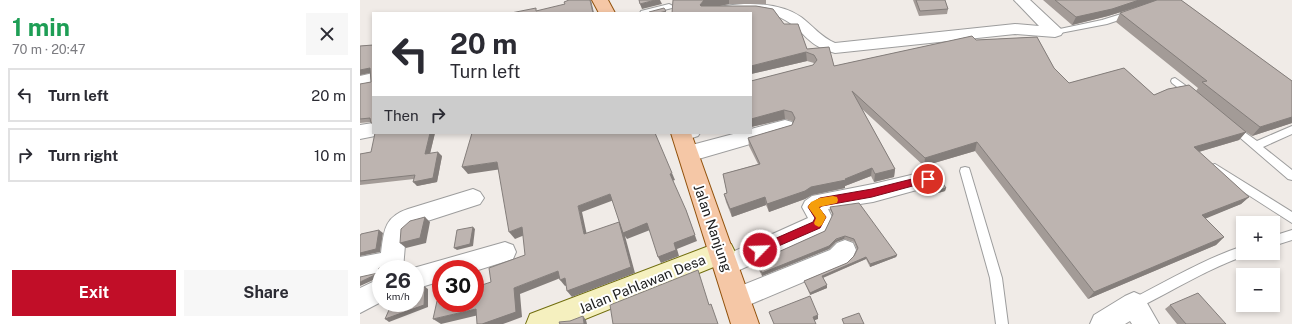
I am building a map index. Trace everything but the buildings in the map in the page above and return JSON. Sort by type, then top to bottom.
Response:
[{"type":"main road","points":[[600,0],[606,12]]},
{"type":"main road","name":"Jalan Nanjung","points":[[687,139],[700,193],[724,258],[745,324]]},
{"type":"main road","name":"Jalan Pahlawan Desa","points":[[540,324],[724,258]]},
{"type":"street","points":[[1021,0],[1055,32]]},
{"type":"street","points":[[720,12],[754,8],[778,11],[790,16],[818,41],[835,48],[1015,29],[1055,32]]},
{"type":"street","points":[[360,82],[372,79]]},
{"type":"street","points":[[752,132],[785,128]]},
{"type":"street","points":[[360,132],[372,130]]},
{"type":"street","points":[[687,139],[732,134]]},
{"type":"street","points":[[724,258],[816,225],[821,217],[813,207],[820,202],[872,193],[928,179]]},
{"type":"street","points":[[393,260],[396,230],[400,224],[408,218],[473,198]]},
{"type":"street","points":[[737,299],[838,258],[845,250]]},
{"type":"street","points":[[477,260],[506,252]]},
{"type":"street","points":[[360,268],[372,267]]},
{"type":"street","points":[[360,300],[372,294]]},
{"type":"street","points":[[1103,324],[1140,314]]},
{"type":"lane","points":[[648,12],[669,6]]},
{"type":"lane","points":[[1055,32],[1104,22],[1140,10]]},
{"type":"lane","points":[[1175,81],[1200,101]]},
{"type":"lane","points":[[1225,121],[1292,176]]},
{"type":"lane","points":[[1256,146],[1292,130]]},
{"type":"lane","points":[[1215,168],[1292,218]]},
{"type":"lane","points":[[965,171],[996,278],[1002,324]]},
{"type":"lane","points":[[1280,239],[1292,235]]},
{"type":"lane","points":[[1140,314],[1198,272],[1220,259],[1236,253]]},
{"type":"slow traffic","points":[[819,223],[821,217],[813,207],[814,205],[820,202],[833,200]]},
{"type":"route","points":[[760,250],[820,222],[821,217],[813,207],[820,202],[872,193],[928,179]]}]
